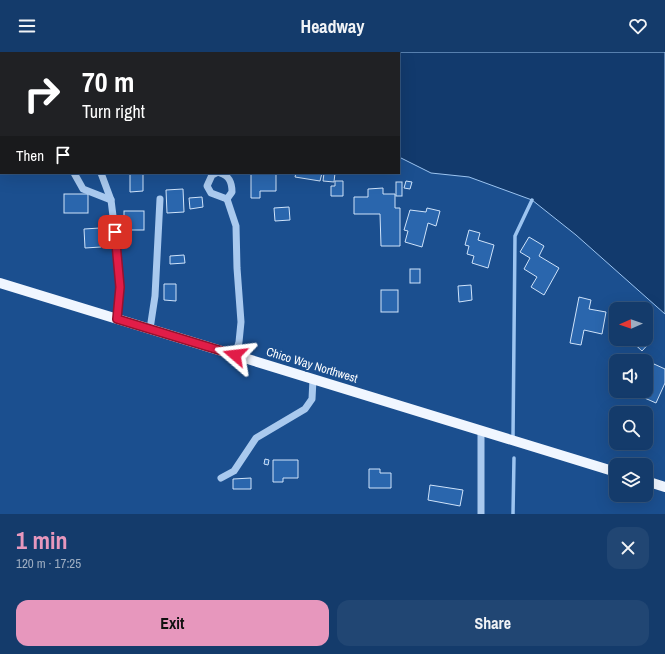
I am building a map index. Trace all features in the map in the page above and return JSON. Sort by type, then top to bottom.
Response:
[{"type":"main road","name":"Chico Way Northwest","points":[[0,283],[609,470]]},
{"type":"main road","points":[[653,483],[665,486]]},
{"type":"street","points":[[74,174],[82,189],[111,200]]},
{"type":"street","points":[[101,174],[111,200],[120,287],[117,319]]},
{"type":"street","points":[[214,174],[212,175],[207,186],[211,193],[227,199]]},
{"type":"street","points":[[222,174],[229,178],[232,185],[232,192],[227,199]]},
{"type":"street","points":[[150,329],[155,296],[160,199]]},
{"type":"street","points":[[227,199],[236,226],[241,322],[239,342],[235,355]]},
{"type":"street","points":[[221,478],[234,471],[256,438],[305,409],[312,399],[313,379]]},
{"type":"street","points":[[481,430],[481,514]]},
{"type":"water","points":[[400,52],[665,52],[665,314],[576,235],[532,200],[469,177],[431,173],[400,158]]},
{"type":"building","points":[[130,174],[143,174],[143,191],[130,192]]},
{"type":"building","points":[[251,174],[276,174],[276,191],[260,191],[260,198],[251,198]]},
{"type":"building","points":[[296,174],[322,174],[320,181],[295,177]]},
{"type":"building","points":[[324,174],[335,174],[334,182],[323,181]]},
{"type":"building","points":[[335,181],[343,181],[343,196],[331,196],[331,186],[335,186]]},
{"type":"building","points":[[406,181],[412,182],[410,189],[404,188]]},
{"type":"building","points":[[396,182],[402,182],[402,196],[396,196]]},
{"type":"building","points":[[383,188],[383,194],[395,194],[395,208],[400,208],[400,246],[381,246],[380,214],[354,214],[354,197],[368,197],[368,189]]},
{"type":"building","points":[[183,189],[184,212],[167,213],[166,190]]},
{"type":"building","points":[[64,194],[88,194],[88,213],[64,213]]},
{"type":"building","points":[[202,197],[203,207],[190,209],[189,198]]},
{"type":"building","points":[[289,207],[290,220],[275,221],[274,208]]},
{"type":"building","points":[[427,208],[440,211],[436,226],[428,223],[422,247],[405,242],[408,231],[404,230],[410,210],[426,212]]},
{"type":"building","points":[[124,211],[144,211],[144,230],[124,230]]},
{"type":"building","points":[[100,228],[101,247],[85,248],[84,229]]},
{"type":"building","points":[[469,230],[480,233],[478,240],[494,245],[488,268],[472,263],[474,256],[467,254],[469,246],[465,245]]},
{"type":"building","points":[[529,237],[544,246],[539,256],[559,268],[544,295],[531,287],[537,277],[524,269],[530,258],[520,252]]},
{"type":"building","points":[[184,255],[185,263],[170,264],[170,256]]},
{"type":"building","points":[[410,269],[420,269],[420,283],[410,283]]},
{"type":"building","points":[[164,284],[176,284],[176,301],[164,300]]},
{"type":"building","points":[[471,285],[472,300],[459,302],[458,286]]},
{"type":"building","points":[[381,290],[398,290],[398,312],[381,312]]},
{"type":"building","points":[[579,297],[591,300],[589,309],[606,312],[602,334],[584,330],[581,345],[570,343]]},
{"type":"building","points":[[637,346],[647,346],[642,351]]},
{"type":"building","points":[[654,364],[665,369],[665,383],[656,403],[645,398],[653,398]]},
{"type":"building","points":[[265,459],[269,460],[268,465],[264,464]]},
{"type":"building","points":[[273,460],[298,460],[298,478],[283,478],[283,482],[273,482]]},
{"type":"building","points":[[369,469],[380,469],[380,473],[391,473],[391,488],[369,488]]},
{"type":"building","points":[[251,478],[251,489],[233,489],[233,479]]},
{"type":"building","points":[[430,485],[463,490],[460,506],[428,500]]},
{"type":"waterway","points":[[513,438],[515,236],[532,200]]},
{"type":"waterway","points":[[513,514],[514,458]]},
{"type":"route","points":[[115,232],[120,287],[117,319],[235,355]]}]
